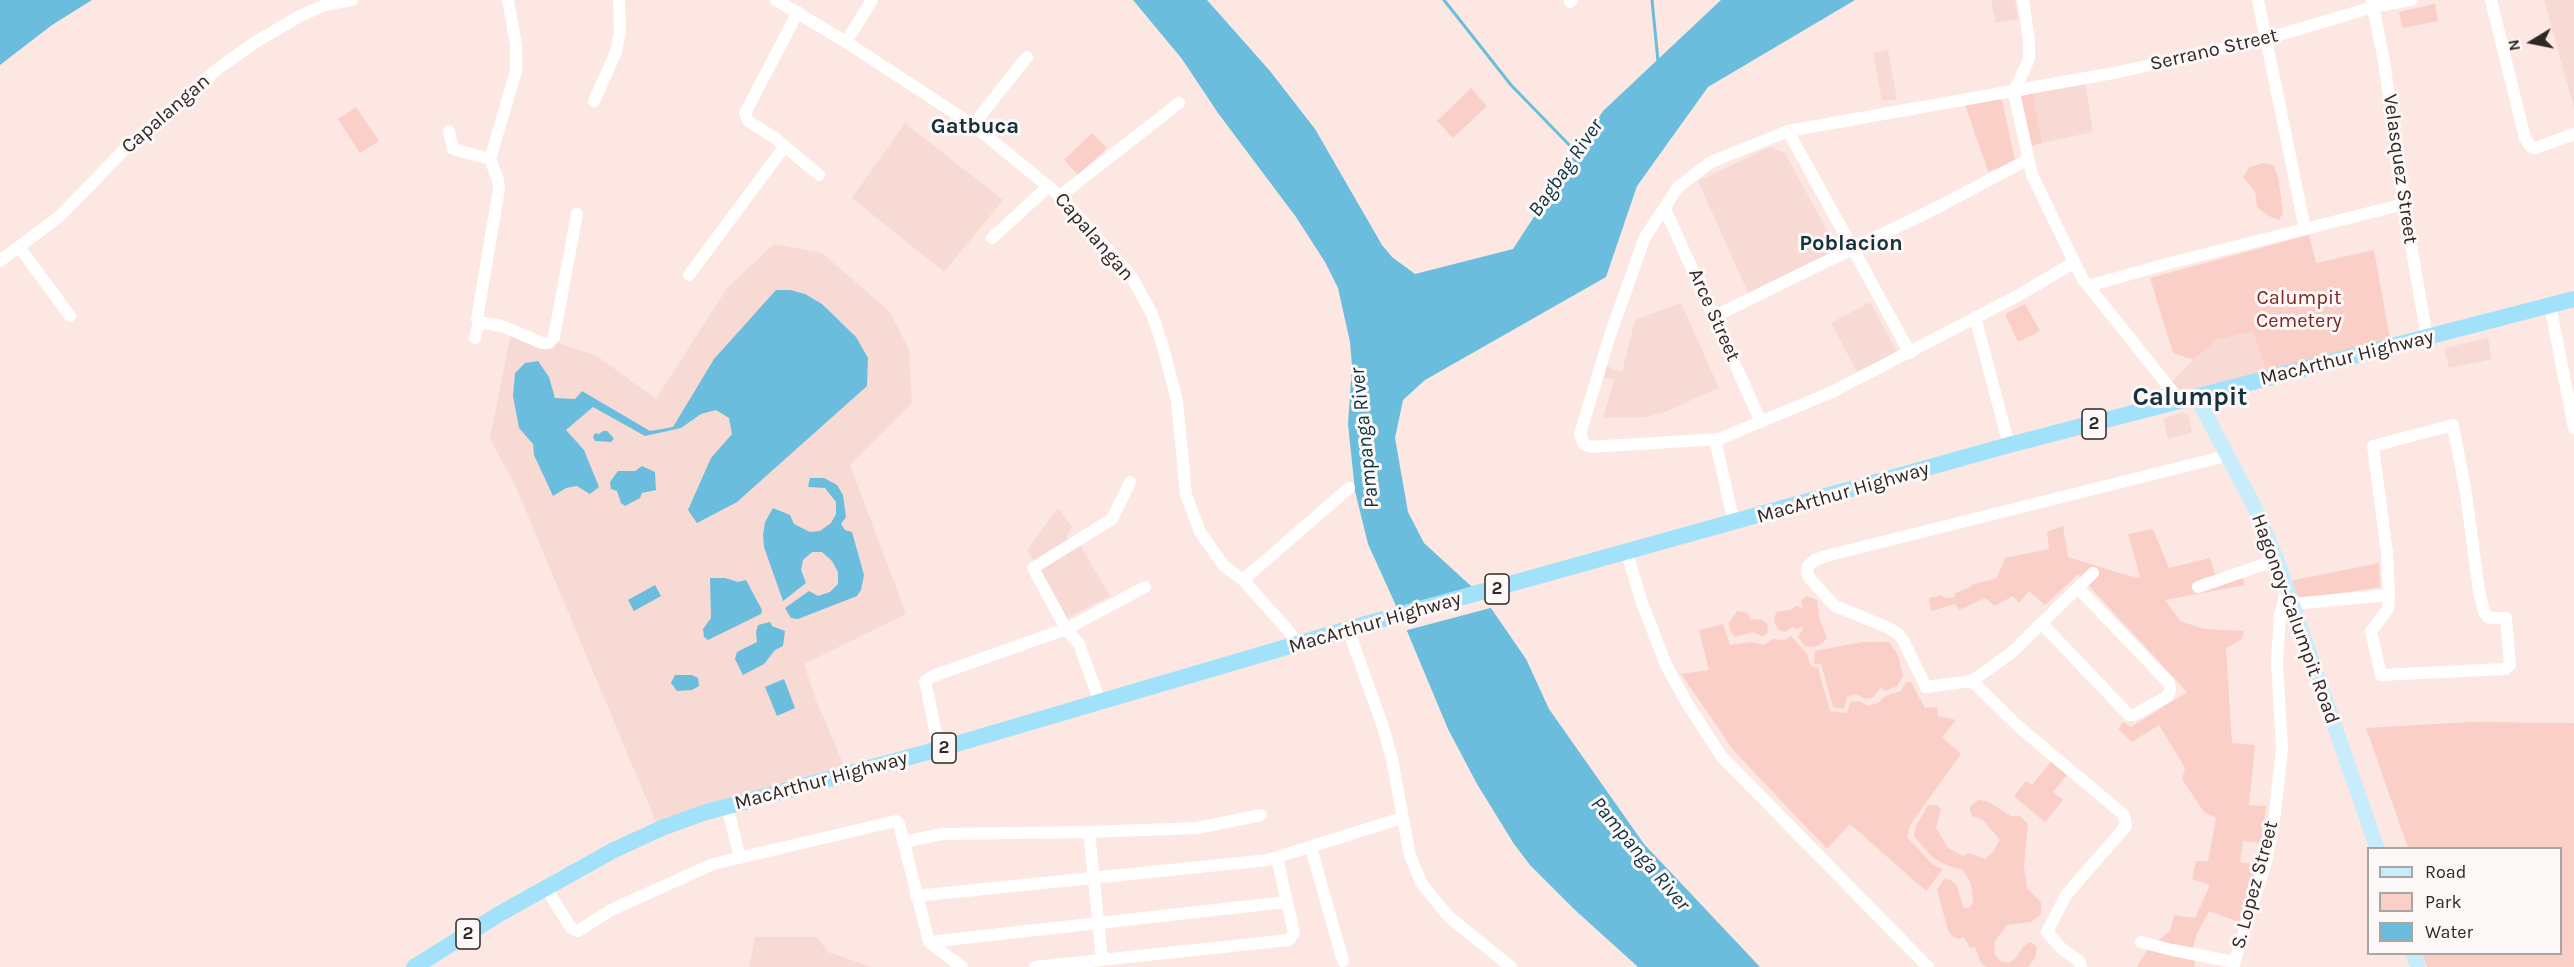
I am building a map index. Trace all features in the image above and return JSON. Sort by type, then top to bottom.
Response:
[{"type":"highway","name":"MacArthur Highway","points":[[414,967],[614,850],[656,830],[727,806],[939,749],[1377,621],[2009,446],[2574,299]]},
{"type":"main road","name":"Hagonoy-Calumpit Road","points":[[2188,399],[2226,456],[2254,506],[2277,560],[2376,847]]},
{"type":"street","name":"Capalangan","points":[[0,261],[60,216],[125,149],[220,67],[257,40],[300,16],[325,5],[352,0]]},
{"type":"street","points":[[475,339],[499,189],[490,159],[516,71],[516,45],[508,0]]},
{"type":"street","points":[[594,101],[616,52],[620,32],[619,0]]},
{"type":"street","name":"Capalangan","points":[[776,0],[846,42],[974,125],[1060,196],[1131,276],[1151,312],[1162,343],[1177,401],[1186,495],[1200,532],[1224,566],[1243,580],[1299,645]]},
{"type":"street","points":[[846,42],[872,0]]},
{"type":"street","points":[[2023,0],[2029,40],[2029,59],[2015,89],[2014,97],[2027,160],[2073,263],[2088,286],[2188,399]]},
{"type":"street","points":[[2258,0],[2305,229]]},
{"type":"street","name":"Serrano Street","points":[[1715,439],[1590,447],[1584,444],[1580,434],[1610,335],[1645,237],[1678,187],[1711,162],[1788,131],[2119,72],[2266,39],[2373,4],[2411,0]]},
{"type":"street","points":[[2491,0],[2525,138],[2531,147],[2536,148],[2574,134]]},
{"type":"street","name":"Velasquez Street","points":[[2373,4],[2427,338]]},
{"type":"street","points":[[798,12],[745,113],[748,121],[785,146],[819,175]]},
{"type":"street","points":[[974,125],[1027,57]]},
{"type":"street","points":[[1060,196],[1179,104]]},
{"type":"street","points":[[449,131],[453,149],[490,159]]},
{"type":"street","points":[[1788,131],[1910,352]]},
{"type":"street","points":[[689,275],[785,146]]},
{"type":"street","points":[[1715,316],[1942,205],[2027,160]]},
{"type":"street","points":[[992,238],[1049,186]]},
{"type":"street","points":[[2088,286],[2404,204]]},
{"type":"street","name":"Arce Street","points":[[1665,209],[1761,422]]},
{"type":"street","points":[[478,322],[502,326],[542,343],[549,343],[554,337],[577,214]]},
{"type":"street","points":[[19,247],[70,316]]},
{"type":"street","points":[[1734,523],[1715,439],[1832,392],[2021,294],[2073,263]]},
{"type":"street","points":[[2550,305],[2574,428]]},
{"type":"street","points":[[1975,317],[2009,446]]},
{"type":"street","points":[[2453,425],[2466,494],[2479,591],[2484,612],[2488,618],[2506,618],[2510,665],[2505,669],[2381,675],[2371,631],[2388,609],[2389,595],[2387,553],[2373,446],[2453,425]]},
{"type":"street","points":[[2093,573],[2011,653],[1972,681],[1926,687],[1898,634],[1889,628],[1835,606],[1810,579],[1807,572],[1808,566],[1815,560],[1837,553],[2226,456]]},
{"type":"street","points":[[1100,702],[1079,644],[1066,629],[1033,568],[1112,519],[1130,482]]},
{"type":"street","points":[[1243,580],[1349,488]]},
{"type":"street","points":[[1622,555],[1666,666],[1722,757],[1928,967]]},
{"type":"street","points":[[2198,587],[2277,560]]},
{"type":"street","points":[[939,749],[925,681],[933,676],[1066,629],[1145,587]]},
{"type":"street","name":"S. Lopez Street","points":[[2234,964],[2266,862],[2274,821],[2282,749],[2277,662],[2280,615],[2287,588]]},
{"type":"street","points":[[2042,624],[2129,715],[2134,715],[2168,696],[2169,683],[2079,589]]},
{"type":"street","points":[[2292,604],[2389,595]]},
{"type":"street","points":[[1348,630],[1386,738],[1410,856],[1422,884],[1449,917],[1511,967]]},
{"type":"street","points":[[1972,681],[2019,727],[2124,815],[2126,826],[2066,895],[2047,932],[2062,949],[2079,961],[2081,967]]},
{"type":"street","points":[[727,806],[740,858]]},
{"type":"street","points":[[903,842],[942,834],[1197,828],[1261,815]]},
{"type":"street","points":[[916,896],[1276,858],[1402,818]]},
{"type":"street","points":[[546,888],[575,932],[611,910],[713,864],[896,821],[899,824],[929,942],[962,967]]},
{"type":"street","points":[[1089,832],[1102,960]]},
{"type":"street","points":[[1311,848],[1343,961]]},
{"type":"street","points":[[1035,967],[1289,940],[1294,933],[1276,858]]},
{"type":"street","points":[[929,942],[1286,902]]},
{"type":"street","points":[[2141,942],[2234,964]]},
{"type":"shaded area","points":[[1991,0],[2015,0],[2018,19],[1996,23]]},
{"type":"shaded area","points":[[2544,0],[2574,0],[2574,108]]},
{"type":"shaded area","points":[[1888,50],[1897,99],[1882,101],[1873,53]]},
{"type":"shaded area","points":[[2085,83],[2093,132],[2042,143],[2033,93]]},
{"type":"shaded area","points":[[905,123],[1003,200],[944,272],[852,198]]},
{"type":"shaded area","points":[[1770,147],[1785,153],[1838,250],[1749,295],[1698,181]]},
{"type":"shaded area","points":[[774,244],[822,253],[889,311],[909,349],[912,403],[850,465],[906,614],[804,664],[816,700],[845,768],[656,822],[515,485],[490,439],[511,333],[546,339],[597,356],[656,399],[727,288]]},
{"type":"shaded area","points":[[1870,302],[1897,352],[1857,372],[1831,323]]},
{"type":"shaded area","points":[[1681,303],[1719,388],[1662,413],[1646,417],[1603,418],[1614,380],[1602,377],[1606,366],[1622,372],[1635,320]]},
{"type":"shaded area","points":[[2254,331],[2266,371],[2183,395],[2171,383],[2217,340]]},
{"type":"shaded area","points":[[2488,338],[2492,359],[2449,368],[2444,348]]},
{"type":"shaded area","points":[[2183,412],[2188,415],[2192,432],[2168,439],[2163,419]]},
{"type":"shaded area","points":[[1058,508],[1072,527],[1066,537],[1071,541],[1034,562],[1027,550]]},
{"type":"shaded area","points":[[1079,543],[1110,596],[1062,621],[1035,568]]},
{"type":"shaded area","points":[[755,937],[817,937],[828,952],[872,967],[749,967]]},
{"type":"green space","points":[[2435,4],[2438,21],[2403,28],[2399,12]]},
{"type":"green space","points":[[1471,88],[1487,106],[1453,138],[1437,121]]},
{"type":"green space","points":[[2033,93],[2042,143],[2026,147],[2016,98]]},
{"type":"green space","points":[[1997,97],[2002,101],[2016,164],[1988,171],[1964,102]]},
{"type":"green space","points":[[356,107],[379,141],[360,153],[338,119]]},
{"type":"green space","points":[[1092,133],[1107,148],[1078,175],[1064,160]]},
{"type":"green space","points":[[2264,163],[2273,165],[2278,176],[2283,213],[2279,220],[2257,207],[2255,191],[2243,177],[2250,167]]},
{"type":"green space","name":"Calumpit Cemetery","points":[[2309,235],[2316,263],[2374,250],[2390,339],[2266,371],[2253,331],[2217,340],[2193,360],[2173,353],[2150,278]]},
{"type":"green space","points":[[2025,304],[2040,331],[2018,342],[2005,314]]},
{"type":"green space","points":[[2063,526],[2068,557],[2136,578],[2140,577],[2128,534],[2153,529],[2169,568],[2210,558],[2215,574],[2241,570],[2245,585],[2165,600],[2180,621],[2204,629],[2244,631],[2242,639],[2226,648],[2232,743],[2255,745],[2249,805],[2266,806],[2261,843],[2243,841],[2240,862],[2257,865],[2239,922],[2209,911],[2197,934],[2191,953],[2196,956],[2194,967],[2137,967],[2148,949],[2170,931],[2174,915],[2195,918],[2210,885],[2192,879],[2196,861],[2208,861],[2216,818],[2204,812],[2182,779],[2185,768],[2159,725],[2132,742],[2118,729],[2123,722],[2131,727],[2187,692],[2078,574],[2045,605],[2029,591],[2019,603],[2013,596],[1995,606],[1985,598],[1959,610],[1955,604],[1931,611],[1929,598],[1942,595],[1944,598],[1955,597],[1955,593],[1971,585],[1997,578],[2005,558],[2049,549],[2047,532]]},
{"type":"green space","points":[[2379,563],[2380,587],[2296,600],[2290,581]]},
{"type":"green space","points":[[1806,596],[1817,600],[1819,617],[1827,638],[1822,644],[1813,647],[1805,646],[1798,637],[1803,629],[1801,626],[1798,629],[1792,627],[1785,632],[1779,630],[1774,622],[1776,612],[1791,610],[1796,606],[1803,608],[1801,601]]},
{"type":"green space","points":[[1737,611],[1748,613],[1751,620],[1761,619],[1768,625],[1767,634],[1761,636],[1753,632],[1735,637],[1730,631],[1729,623]]},
{"type":"green space","points":[[1723,624],[1730,645],[1751,642],[1764,645],[1773,639],[1785,640],[1791,636],[1807,654],[1811,666],[1818,668],[1830,711],[1847,713],[1850,702],[1859,701],[1868,706],[1878,703],[1885,696],[1901,691],[1906,682],[1911,682],[1925,708],[1937,707],[1938,716],[1956,720],[1942,737],[1961,754],[1910,825],[1907,837],[1933,865],[1943,869],[1926,891],[1850,824],[1827,849],[1734,751],[1681,674],[1709,670],[1699,630]]},
{"type":"green space","points":[[1862,642],[1889,642],[1898,655],[1903,676],[1897,686],[1885,691],[1881,687],[1874,697],[1866,699],[1856,694],[1847,697],[1844,709],[1833,707],[1821,664],[1814,664],[1815,651]]},
{"type":"green space","points":[[2470,722],[2574,723],[2574,967],[2427,967],[2422,955],[2562,955],[2562,847],[2408,847],[2366,728]]},
{"type":"green space","points":[[2051,762],[2067,775],[2053,792],[2063,800],[2045,822],[2014,796],[2026,781],[2032,785]]},
{"type":"green space","points":[[1978,800],[1987,801],[2011,816],[2020,816],[2028,824],[2024,866],[2027,888],[2041,902],[2041,914],[2031,922],[2007,925],[1995,941],[1994,954],[2001,961],[2008,963],[2016,958],[2023,947],[2030,942],[2037,947],[2035,958],[2028,967],[1986,967],[1981,963],[1975,947],[1970,948],[1964,937],[1958,939],[1952,936],[1948,930],[1937,890],[1944,879],[1950,880],[1956,884],[1964,908],[1969,908],[1973,903],[1971,884],[1963,870],[1948,866],[1932,857],[1914,836],[1915,828],[1928,805],[1937,805],[1941,809],[1936,828],[1948,848],[1963,856],[1969,853],[1985,859],[2000,840],[1983,820],[1972,816],[1969,808]]},
{"type":"water","points":[[0,0],[92,0],[52,25],[0,65]]},
{"type":"water","points":[[1133,0],[1207,0],[1270,71],[1315,129],[1382,245],[1392,257],[1415,274],[1513,249],[1603,111],[1721,0],[1855,0],[1708,87],[1637,186],[1606,277],[1425,380],[1403,400],[1395,438],[1408,512],[1424,543],[1484,598],[1526,659],[1549,709],[1644,844],[1760,967],[1638,967],[1574,909],[1530,865],[1514,844],[1477,784],[1448,729],[1368,544],[1355,491],[1348,424],[1352,366],[1350,342],[1338,288],[1325,262],[1296,217],[1218,113],[1182,59]]},
{"type":"water","points":[[776,290],[790,290],[805,294],[822,304],[856,337],[868,358],[867,386],[737,502],[697,523],[688,510],[711,458],[732,434],[729,418],[716,410],[701,414],[681,428],[645,436],[593,407],[566,430],[584,450],[599,487],[590,494],[577,486],[566,488],[553,496],[534,455],[533,444],[519,428],[513,396],[515,373],[525,363],[538,361],[549,377],[555,398],[575,399],[582,391],[650,431],[673,427],[714,359]]},
{"type":"water","points":[[607,431],[614,439],[611,442],[595,441],[593,437],[595,433],[599,434]]},
{"type":"water","points":[[642,466],[655,472],[656,490],[642,493],[640,498],[625,506],[621,503],[617,491],[611,489],[610,482],[618,471],[635,471]]},
{"type":"water","points":[[810,478],[824,478],[837,485],[843,495],[846,517],[841,524],[845,530],[852,532],[864,575],[861,590],[857,596],[798,619],[791,618],[785,608],[809,591],[818,596],[830,592],[838,584],[838,572],[832,561],[822,552],[812,552],[803,560],[801,570],[806,583],[783,601],[764,547],[763,535],[765,522],[773,508],[790,515],[794,524],[810,532],[820,531],[831,523],[836,514],[836,502],[825,488],[808,487]]},
{"type":"water","points":[[710,578],[725,578],[738,582],[746,580],[762,610],[761,614],[708,640],[704,637],[703,629],[711,618]]},
{"type":"water","points":[[655,585],[661,596],[634,611],[628,600]]},
{"type":"water","points":[[770,622],[772,626],[785,631],[783,646],[775,650],[764,664],[743,675],[735,659],[737,652],[757,642],[758,625]]},
{"type":"water","points":[[675,675],[692,675],[698,678],[699,686],[692,690],[677,691],[671,683]]},
{"type":"water","points":[[784,679],[795,708],[777,716],[765,687]]},
{"type":"pier","points":[[1486,596],[1494,607],[1404,631],[1400,620]]},
{"type":"waterway","name":"Bagbag River","points":[[1444,0],[1511,85],[1579,155]]},
{"type":"waterway","points":[[1652,0],[1658,61]]},
{"type":"district","name":"Gatbuca","points":[[975,127]]},
{"type":"district","name":"Poblacion","points":[[1851,244]]},
{"type":"district","name":"Calumpit","points":[[2190,398]]},
{"type":"water label","name":"Pampanga River","points":[[1365,438]]},
{"type":"water label","name":"Pampanga River","points":[[1640,854]]}]
